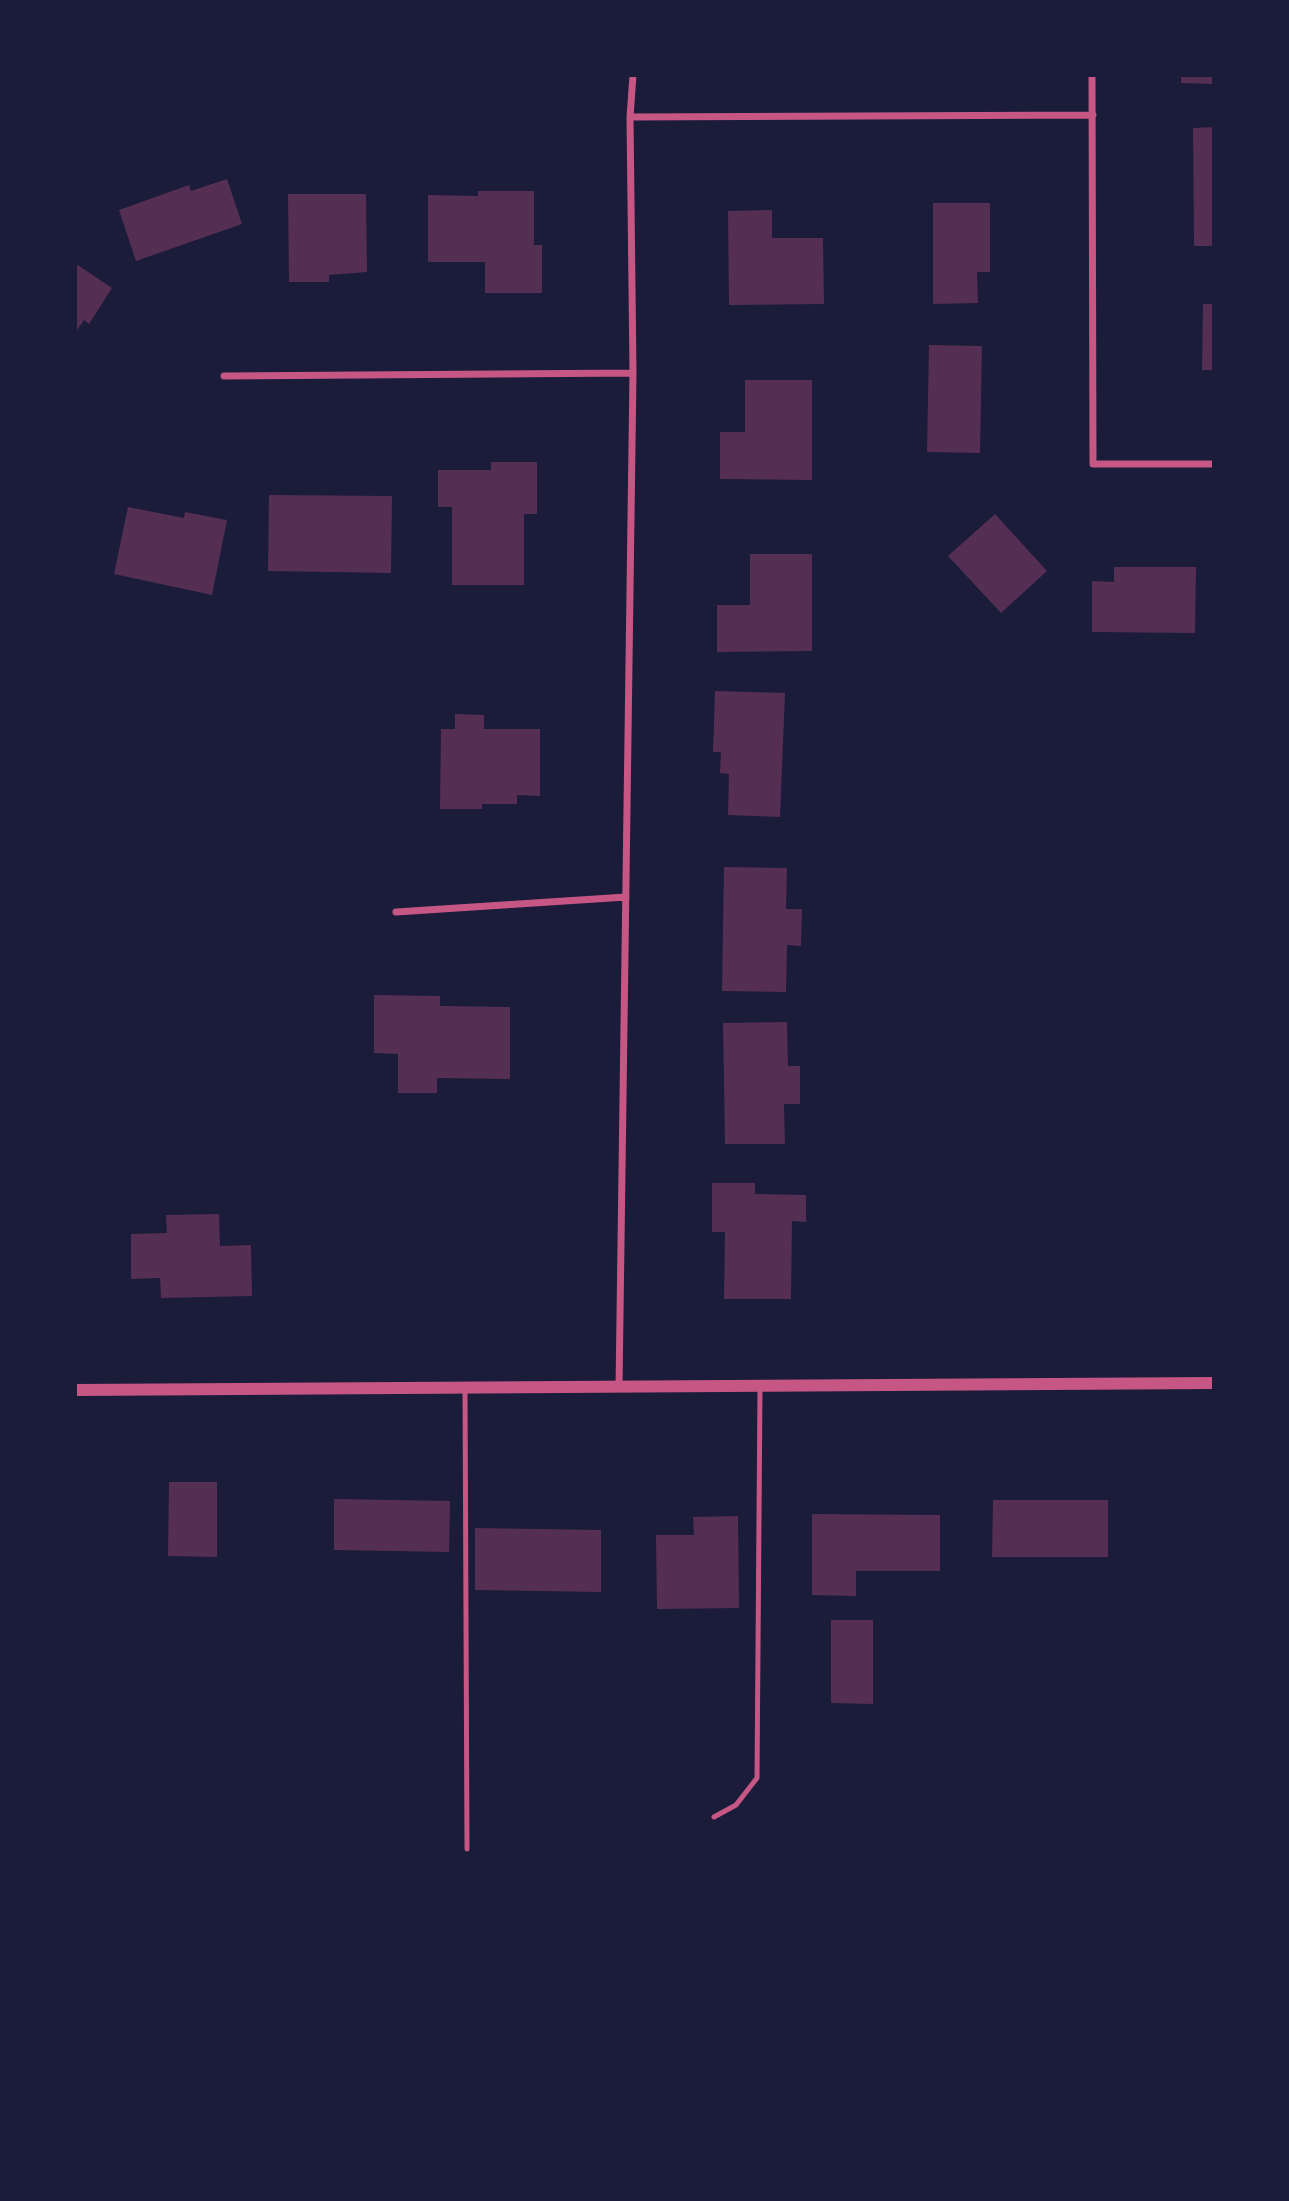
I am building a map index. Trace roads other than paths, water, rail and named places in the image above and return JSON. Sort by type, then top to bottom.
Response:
[{"type":"street","points":[[620,1388],[633,373],[630,117],[633,75]]},
{"type":"street","points":[[1093,75],[1093,464],[1214,464]]},
{"type":"street","points":[[630,117],[1093,115]]},
{"type":"street","points":[[224,376],[633,373]]},
{"type":"street","points":[[396,912],[626,897]]},
{"type":"street","points":[[75,1390],[1214,1382]]},
{"type":"lane","points":[[714,1817],[736,1805],[757,1778],[760,1387]]},
{"type":"lane","points":[[465,1388],[467,1849]]}]
